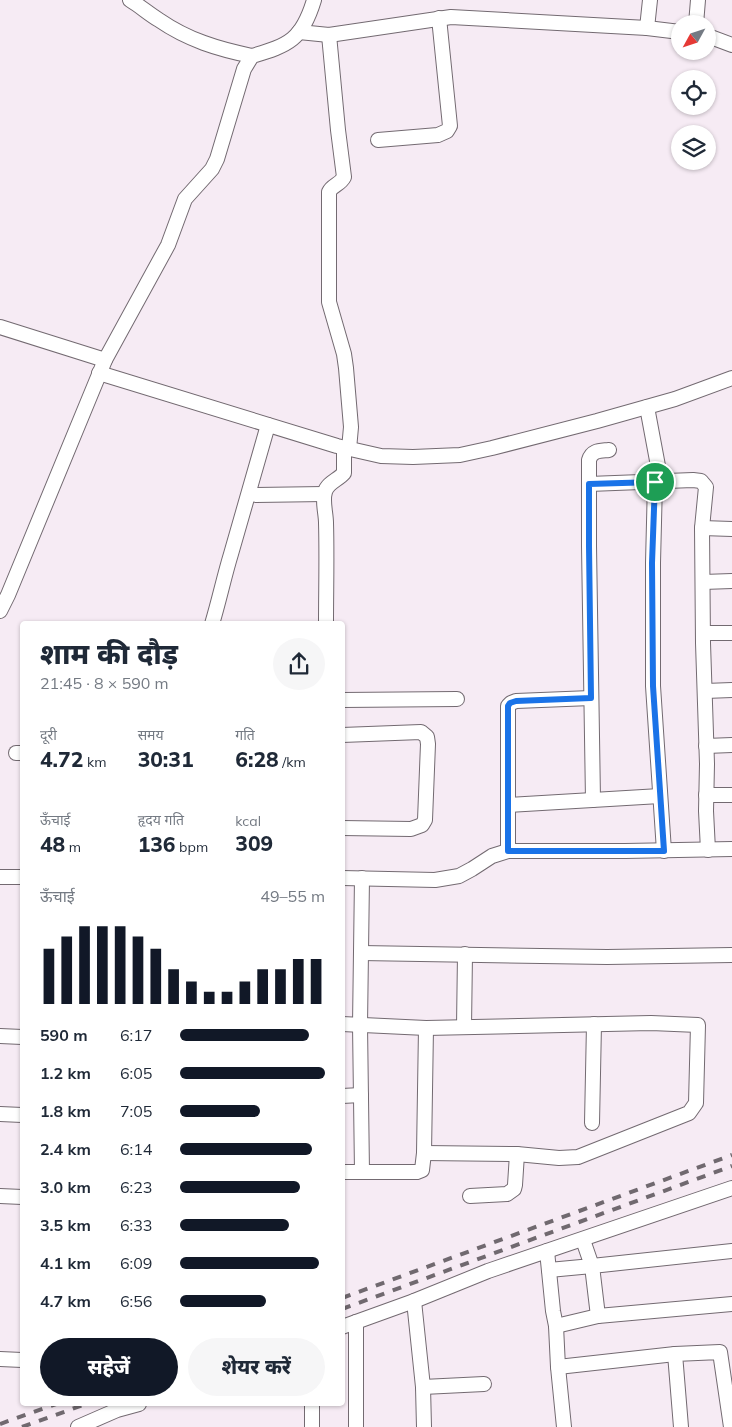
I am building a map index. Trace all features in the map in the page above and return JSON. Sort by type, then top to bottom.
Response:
[{"type":"street","points":[[130,0],[159,20],[197,41],[252,56],[284,46],[294,38],[308,17],[314,0]]},
{"type":"street","points":[[647,28],[650,0]]},
{"type":"street","points":[[697,15],[698,0]]},
{"type":"street","points":[[299,32],[329,35],[452,17],[671,31]]},
{"type":"street","points":[[378,140],[438,136],[444,134],[450,126],[439,18]]},
{"type":"street","points":[[326,621],[326,523],[324,494],[327,487],[344,473],[351,427],[344,354],[329,302],[329,192],[330,189],[340,184],[344,178],[329,35]]},
{"type":"street","points":[[716,38],[729,40]]},
{"type":"street","points":[[0,611],[102,367],[168,245],[185,199],[212,169],[217,159],[244,69],[252,56]]},
{"type":"street","points":[[0,327],[102,367],[268,425],[381,456],[460,455],[521,441],[648,407],[732,378]]},
{"type":"street","points":[[648,407],[658,482],[652,563],[653,686],[664,851]]},
{"type":"street","points":[[213,621],[268,425]]},
{"type":"street","points":[[593,800],[589,460],[591,454],[596,451],[609,450]]},
{"type":"street","points":[[589,484],[693,480],[701,481],[706,487],[702,528],[708,850]]},
{"type":"street","points":[[256,495],[324,494]]},
{"type":"street","points":[[702,528],[732,529]]},
{"type":"street","points":[[703,582],[732,582]]},
{"type":"street","points":[[703,633],[732,633]]},
{"type":"street","points":[[705,691],[732,690]]},
{"type":"street","points":[[508,851],[508,706],[516,701],[591,698]]},
{"type":"street","points":[[345,700],[457,699]]},
{"type":"street","points":[[345,735],[420,732],[427,737],[428,744],[425,820],[422,825],[412,829],[345,828]]},
{"type":"street","points":[[706,746],[732,745]]},
{"type":"street","points":[[706,795],[732,795]]},
{"type":"street","points":[[508,805],[660,796]]},
{"type":"street","points":[[345,878],[446,879],[459,876],[492,856],[508,851],[664,851],[732,848]]},
{"type":"street","points":[[0,877],[20,877]]},
{"type":"street","points":[[362,878],[360,1025],[362,1172]]},
{"type":"street","points":[[361,953],[607,957],[732,954]]},
{"type":"street","points":[[464,1028],[465,954]]},
{"type":"street","points":[[345,1024],[426,1028],[651,1023],[698,1025],[696,1104],[689,1113],[578,1157],[558,1158],[517,1154],[424,1154]]},
{"type":"street","points":[[592,1123],[594,1024]]},
{"type":"street","points":[[345,1172],[417,1172],[422,1170],[424,1154],[426,1028]]},
{"type":"street","points":[[0,1036],[20,1037]]},
{"type":"street","points":[[345,1096],[361,1095]]},
{"type":"street","points":[[0,1114],[20,1115]]},
{"type":"street","points":[[470,1196],[507,1194],[512,1191],[515,1185],[517,1154]]},
{"type":"street","points":[[356,1427],[349,1325],[414,1302],[488,1272],[732,1188]]},
{"type":"street","points":[[0,1196],[20,1197]]},
{"type":"street","points":[[583,1240],[592,1266],[598,1316]]},
{"type":"street","points":[[547,1251],[556,1326],[564,1427]]},
{"type":"street","points":[[549,1270],[732,1251]]},
{"type":"street","points":[[414,1302],[423,1387],[424,1427]]},
{"type":"street","points":[[556,1326],[598,1316],[732,1304]]},
{"type":"street","points":[[558,1368],[675,1354],[726,1352],[731,1427]]},
{"type":"street","points":[[675,1354],[681,1427]]},
{"type":"street","points":[[0,1359],[20,1360]]},
{"type":"street","points":[[423,1387],[484,1384]]},
{"type":"street","points":[[78,1427],[131,1406]]},
{"type":"street","points":[[312,1406],[312,1427]]},
{"type":"railway","points":[[345,1297],[732,1155]]},
{"type":"railway","points":[[345,1308],[732,1166]]},
{"type":"railway","points":[[0,1424],[50,1406]]},
{"type":"railway","points":[[22,1427],[80,1406]]},
{"type":"route","points":[[655,482],[652,563],[653,686],[664,851],[508,851],[508,706],[516,701],[591,698],[589,484],[655,482]]}]
